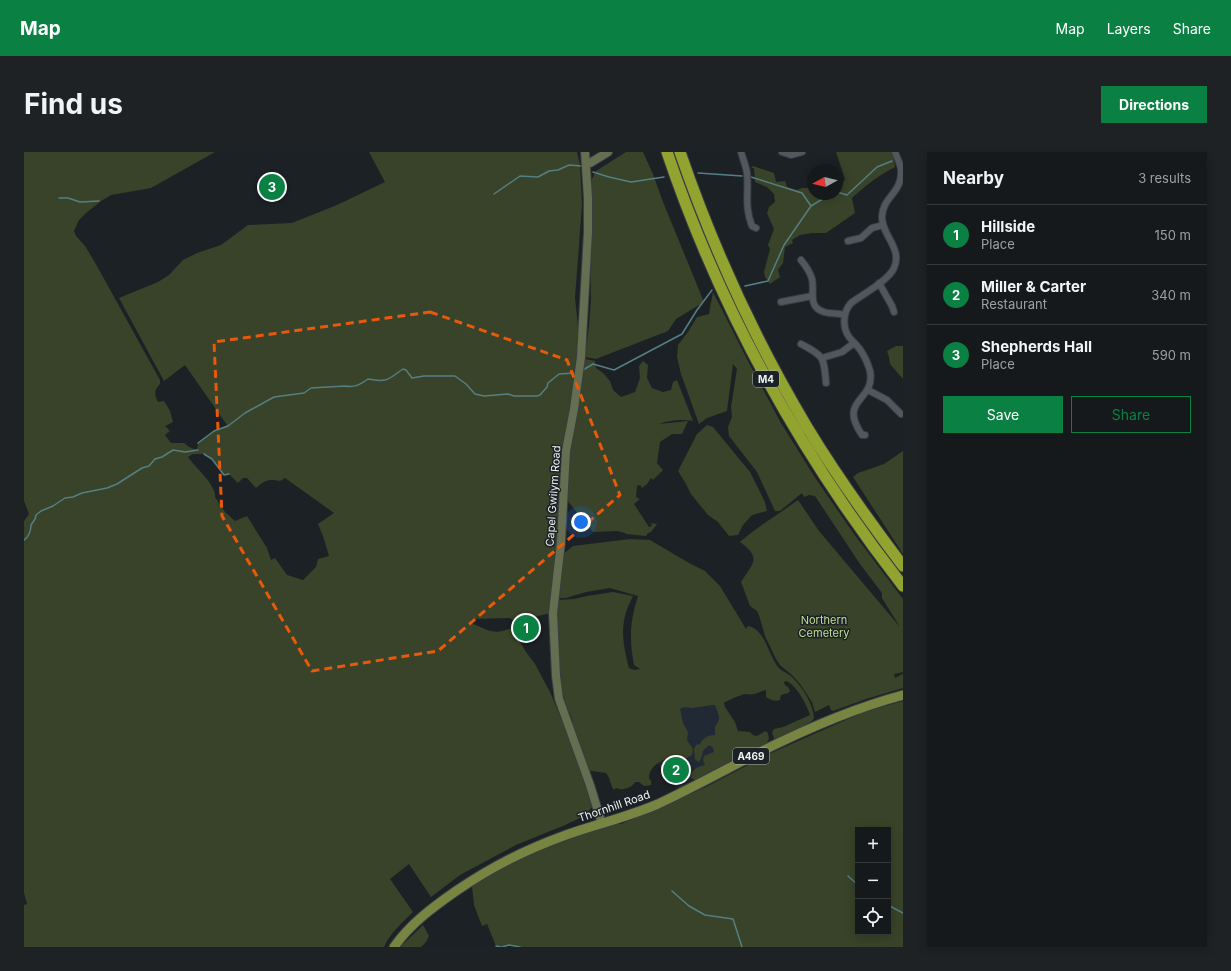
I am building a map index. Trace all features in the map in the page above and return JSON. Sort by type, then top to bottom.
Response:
[{"type":"highway","name":"M4","points":[[667,152],[687,208],[714,272],[770,387],[840,501],[903,586]]},
{"type":"highway","name":"M4","points":[[680,152],[722,261],[746,314],[773,367],[829,462],[903,566]]},
{"type":"main road","name":"Thornhill Road","points":[[394,947],[412,926],[434,907],[493,867],[536,846],[655,805],[771,746],[830,719],[856,709],[903,695]]},
{"type":"street","name":"Capel Gwilym Road","points":[[585,152],[588,198],[588,232],[581,357],[574,409],[566,451],[561,542],[552,624],[560,704],[590,785],[602,824]]},
{"type":"street","points":[[586,163],[590,163],[608,152]]},
{"type":"street","points":[[741,152],[747,175],[746,202],[748,213],[752,226],[756,228]]},
{"type":"street","points":[[782,152],[791,155],[802,152]]},
{"type":"street","points":[[865,436],[862,435],[856,425],[853,411],[857,403],[868,390],[871,378],[864,355],[846,330],[845,315],[847,308],[852,303],[879,283],[894,269],[896,251],[886,234],[882,215],[884,206],[898,190],[902,179],[901,169],[895,152]]},
{"type":"street","points":[[848,241],[861,238],[872,228],[883,225]]},
{"type":"street","points":[[801,260],[808,269],[811,278],[812,296],[814,304],[817,308],[821,311],[845,315]]},
{"type":"street","points":[[879,283],[894,312]]},
{"type":"street","points":[[781,302],[812,296]]},
{"type":"street","points":[[822,358],[842,352],[854,343]]},
{"type":"street","points":[[801,344],[816,352],[822,358],[826,383]]},
{"type":"street","points":[[868,390],[887,400],[902,414]]},
{"type":"highlighted area","points":[[430,312],[567,360],[620,495],[438,651],[312,671],[222,516],[214,342]]},
{"type":"shaded area","points":[[719,703],[738,755],[675,788],[670,777],[664,779],[658,761],[674,710],[683,706]]},
{"type":"green space","points":[[24,152],[215,152],[151,188],[111,195],[86,213],[79,220],[74,231],[97,266],[160,380],[160,384],[155,392],[156,397],[158,402],[164,401],[170,411],[173,422],[165,426],[170,431],[165,435],[171,443],[184,443],[197,450],[198,443],[214,431],[227,425],[185,365],[164,381],[119,298],[158,282],[169,275],[183,260],[197,253],[221,245],[248,225],[292,223],[337,205],[385,182],[369,152],[577,152],[580,165],[582,204],[575,298],[580,344],[562,492],[551,613],[520,622],[509,618],[471,619],[473,624],[496,632],[512,628],[535,664],[550,692],[578,759],[593,806],[584,816],[516,845],[460,875],[431,897],[409,864],[390,879],[413,912],[393,933],[384,947],[24,947],[24,905],[27,904],[24,893],[24,521],[29,514],[24,501]],"holes":[[[193,454],[204,454],[212,459],[224,475],[229,474],[238,483],[243,478],[247,478],[256,488],[267,481],[280,481],[285,478],[334,513],[318,524],[329,556],[318,559],[316,567],[303,580],[287,575],[275,558],[271,560],[267,548],[247,516],[235,521],[225,512],[215,497],[215,493],[209,482],[188,457]]]},
{"type":"green space","points":[[626,152],[643,152],[704,302],[676,319],[668,331],[596,359],[585,357],[591,299],[590,253],[593,221],[591,201],[592,179],[596,171]]},
{"type":"green space","points":[[836,152],[892,152],[895,167],[872,181],[852,198],[855,213],[826,233],[800,235],[792,240],[793,243],[785,247],[783,263],[778,270],[780,277],[770,284],[765,277],[764,272],[770,249],[768,245],[774,229],[767,213],[769,207],[775,202],[774,194],[767,187],[755,182],[754,168],[751,168],[753,166],[774,173],[776,182],[785,181],[787,187],[797,190],[807,188],[807,200],[843,200],[843,183],[845,179],[843,164],[840,164]]},
{"type":"green space","name":"Northern Cemetery","points":[[713,292],[781,423],[816,479],[854,534],[903,599],[903,672],[894,674],[895,678],[903,674],[903,688],[833,711],[829,705],[815,712],[812,702],[800,684],[780,665],[776,659],[765,636],[759,615],[757,611],[750,606],[741,582],[752,565],[753,557],[751,552],[740,542],[754,530],[798,500],[819,531],[900,627],[882,598],[882,593],[860,564],[815,496],[809,495],[804,497],[802,493],[780,511],[775,511],[757,472],[729,436],[728,427],[732,417],[731,407],[737,369],[733,364],[727,411],[707,418],[699,424],[681,374],[677,357],[678,345],[697,317],[709,314]]},
{"type":"green space","points":[[896,346],[903,346],[903,379],[890,364],[887,351]]},
{"type":"green space","points":[[585,359],[595,361],[596,368],[610,381],[613,390],[621,397],[635,392],[640,378],[639,366],[643,361],[648,365],[647,378],[652,388],[663,392],[671,390],[673,382],[677,380],[693,421],[676,420],[659,424],[688,421],[682,434],[672,434],[660,442],[657,463],[663,470],[653,480],[651,478],[642,488],[640,485],[637,486],[636,497],[640,499],[634,504],[649,527],[652,526],[651,523],[657,524],[646,536],[626,534],[617,531],[593,532],[566,499],[569,454],[580,396]]},
{"type":"green space","points":[[707,425],[713,427],[750,472],[765,502],[767,511],[752,515],[743,525],[738,535],[729,536],[718,522],[708,515],[691,494],[678,471],[697,434]]},
{"type":"green space","points":[[903,451],[903,554],[853,477],[858,473],[884,464]]},
{"type":"green space","points":[[630,539],[650,540],[705,571],[720,586],[746,629],[748,626],[759,632],[778,667],[791,676],[807,696],[812,707],[814,718],[812,721],[803,726],[813,722],[775,740],[774,739],[772,732],[774,729],[783,727],[810,715],[797,690],[786,681],[784,682],[785,685],[790,691],[781,695],[780,700],[776,701],[766,697],[766,690],[753,694],[744,694],[724,703],[735,722],[738,731],[750,732],[757,736],[765,731],[768,733],[769,739],[767,742],[770,741],[768,744],[737,758],[680,790],[678,787],[695,780],[691,778],[690,775],[696,768],[705,765],[703,760],[704,756],[714,752],[710,745],[704,749],[699,762],[695,759],[694,749],[696,745],[700,744],[706,737],[715,735],[715,727],[719,720],[719,716],[715,705],[693,708],[685,707],[680,709],[683,723],[688,732],[687,740],[693,749],[692,755],[686,758],[680,756],[670,758],[655,765],[649,778],[651,785],[644,786],[639,782],[635,782],[632,786],[627,788],[616,788],[614,790],[606,773],[586,770],[573,728],[572,719],[564,700],[564,696],[561,695],[557,600],[574,599],[613,592],[633,596],[625,614],[623,640],[629,668],[634,670],[640,669],[634,665],[631,646],[633,614],[638,596],[610,588],[586,592],[566,598],[557,598],[562,555],[573,546]]},
{"type":"green space","points":[[903,701],[903,947],[520,947],[509,945],[502,947],[496,946],[487,924],[482,926],[474,905],[472,886],[488,875],[505,865],[559,842],[615,823],[621,824],[706,787],[769,754],[864,712]]},
{"type":"green space","points":[[423,925],[429,936],[421,947],[400,947]]},
{"type":"waterway","points":[[843,194],[847,195],[877,167],[892,161]]},
{"type":"waterway","points":[[494,194],[520,176],[538,177],[549,171],[558,170],[569,165],[581,166]]},
{"type":"waterway","points":[[593,172],[631,182],[664,177]]},
{"type":"waterway","points":[[698,173],[742,176]]},
{"type":"waterway","points":[[751,177],[802,193],[811,206]]},
{"type":"waterway","points":[[59,198],[68,198],[80,202],[99,201]]},
{"type":"waterway","points":[[745,286],[768,281],[784,245],[811,206],[821,200]]},
{"type":"waterway","points":[[583,370],[593,364],[614,370],[682,334],[712,290]]},
{"type":"waterway","points":[[198,443],[214,431],[228,426],[245,413],[274,397],[304,393],[311,388],[355,386],[368,379],[380,381],[391,378],[403,369],[406,370],[412,378],[424,376],[455,376],[466,384],[475,394],[484,396],[508,394],[514,396],[537,396],[540,395],[547,387],[548,383],[559,374],[575,373]]},
{"type":"waterway","points":[[24,540],[31,529],[31,525],[36,515],[65,498],[107,488],[117,484],[142,468],[149,466],[155,459],[162,457],[173,450],[185,452],[198,450]]},
{"type":"waterway","points":[[204,454],[212,459],[224,475],[229,474]]},
{"type":"waterway","points":[[848,876],[855,882]]},
{"type":"waterway","points":[[672,891],[689,906],[705,915],[733,919],[742,947]]},
{"type":"waterway","points":[[891,907],[903,913]]},
{"type":"waterway","points":[[502,947],[509,945],[520,947]]},
{"type":"waterway","points":[[496,946],[501,947]]},
{"type":"place","name":"Shepherds Hall","points":[[272,187]]},
{"type":"place","name":"Hillside","points":[[526,628]]},
{"type":"place","name":"Miller & Carter","points":[[676,770]]}]
